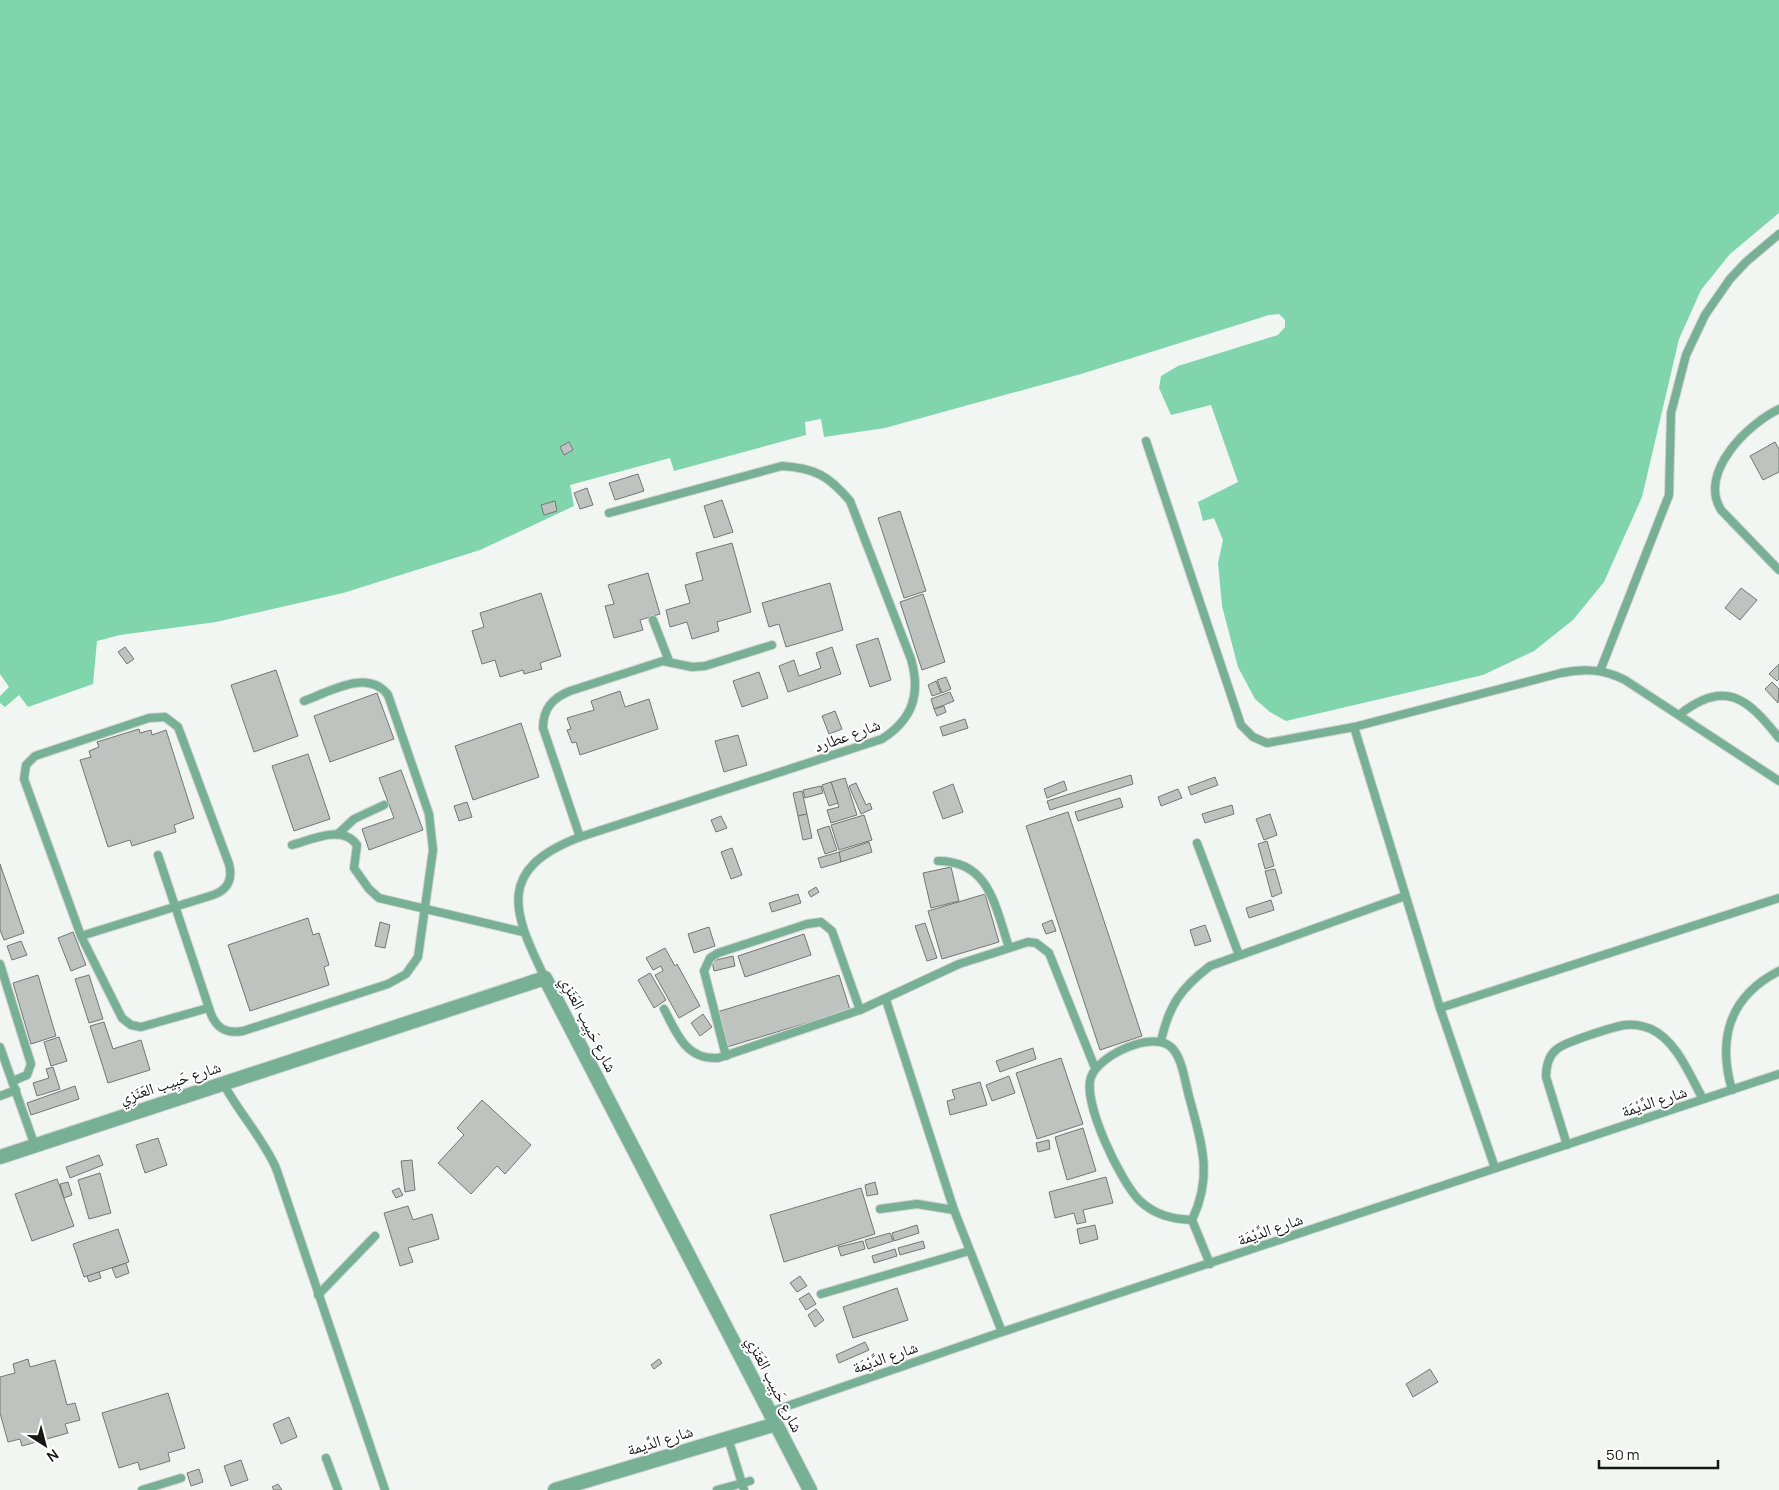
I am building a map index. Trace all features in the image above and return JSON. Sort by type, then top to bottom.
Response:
[{"type":"street","name":"شارع حَبِيب العَنَزِي","points":[[0,1157],[545,978],[810,1490]]},
{"type":"street","name":"شارع الدِّيمة","points":[[555,1490],[728,1438],[773,1418]]},
{"type":"lane","points":[[1600,670],[1669,495],[1671,413],[1686,355],[1704,315],[1730,279],[1746,262],[1779,234]]},
{"type":"lane","points":[[1779,409],[1753,424],[1743,434],[1722,465],[1714,488],[1720,510],[1779,570]]},
{"type":"lane","points":[[1146,441],[1241,725],[1253,738],[1266,743],[1354,727],[1561,673],[1587,669],[1600,670],[1625,680],[1779,781]]},
{"type":"lane","name":"شارع عطارد","points":[[545,978],[523,932],[519,917],[518,901],[521,885],[528,871],[538,858],[551,849],[580,837],[882,739],[894,731],[905,719],[912,706],[916,691],[916,675],[911,659],[850,501],[837,486],[821,474],[802,467],[782,466],[609,513]]},
{"type":"lane","points":[[653,620],[669,661]]},
{"type":"lane","points":[[580,837],[545,736],[543,719],[545,711],[555,698],[562,694],[669,661],[686,666],[705,666],[772,645]]},
{"type":"lane","points":[[158,856],[208,1008],[218,1026],[229,1032],[236,1032],[397,980],[413,966],[418,957],[433,863],[432,826],[388,694],[377,684],[363,681],[304,701]]},
{"type":"lane","points":[[1679,715],[1696,701],[1705,698],[1731,697],[1753,709],[1779,738]]},
{"type":"lane","points":[[81,936],[220,893],[229,883],[231,870],[178,727],[173,720],[157,716],[35,756],[26,765],[24,779],[81,936],[119,1013],[131,1025],[147,1026],[208,1008]]},
{"type":"lane","points":[[1354,727],[1440,1008],[1495,1168]]},
{"type":"lane","points":[[338,834],[359,816],[384,805]]},
{"type":"lane","points":[[292,845],[327,835],[338,834],[356,842],[358,850],[354,868],[374,894],[384,900],[523,932]]},
{"type":"lane","points":[[1196,843],[1239,955]]},
{"type":"lane","points":[[938,862],[962,864],[981,878],[988,888],[1009,947]]},
{"type":"lane","points":[[1162,1041],[1166,1018],[1177,998],[1192,980],[1210,966],[1405,896]]},
{"type":"lane","points":[[1440,1008],[1779,898]]},
{"type":"lane","points":[[726,1056],[704,971],[710,958],[718,953],[807,924],[821,922],[832,931],[860,1010]]},
{"type":"lane","points":[[664,1009],[681,1042],[687,1049],[694,1054],[710,1059],[726,1056],[860,1010],[886,1000],[943,971],[1009,947],[1028,942],[1036,943],[1049,953],[1095,1068]]},
{"type":"lane","points":[[0,964],[2,976],[31,1064],[27,1075],[13,1081]]},
{"type":"lane","points":[[1732,1090],[1728,1076],[1726,1048],[1733,1013],[1750,992],[1779,971]]},
{"type":"lane","points":[[886,1000],[954,1210],[1002,1332]]},
{"type":"lane","points":[[1567,1144],[1546,1076],[1546,1068],[1552,1054],[1564,1044],[1626,1025],[1639,1025],[1651,1029],[1662,1036],[1671,1046],[1703,1099]]},
{"type":"lane","points":[[1192,1220],[1177,1220],[1157,1212],[1139,1200],[1130,1189],[1104,1138],[1092,1102],[1090,1078],[1095,1068],[1105,1058],[1118,1051],[1153,1041],[1162,1041],[1170,1045],[1179,1060],[1204,1159],[1203,1190],[1192,1220],[1210,1264]]},
{"type":"lane","points":[[0,1047],[35,1146]]},
{"type":"lane","name":"شارع الدِّيْمَة","points":[[773,1418],[1002,1332],[1779,1074]]},
{"type":"lane","points":[[223,1083],[238,1110],[271,1156],[385,1490]]},
{"type":"lane","points":[[0,1096],[16,1090]]},
{"type":"lane","points":[[880,1209],[917,1204],[954,1210]]},
{"type":"lane","points":[[318,1295],[375,1236]]},
{"type":"lane","points":[[821,1294],[969,1251]]},
{"type":"lane","points":[[717,1490],[745,1485],[728,1438]]},
{"type":"lane","points":[[326,1458],[338,1490]]},
{"type":"lane","points":[[142,1490],[180,1478]]},
{"type":"shaded area","points":[[0,0],[1779,0],[1779,213],[1730,254],[1701,290],[1679,339],[1642,497],[1604,582],[1573,620],[1534,651],[1483,675],[1286,721],[1270,712],[1255,699],[1238,667],[1222,606],[1218,563],[1223,540],[1214,518],[1203,521],[1198,502],[1238,482],[1211,405],[1171,415],[1159,388],[1161,376],[1178,366],[1278,335],[1285,327],[1285,320],[1279,314],[1269,315],[1081,374],[885,428],[824,437],[821,419],[805,422],[806,435],[674,471],[670,458],[570,485],[574,506],[480,550],[343,593],[216,622],[120,635],[97,641],[93,684],[28,707],[19,695],[5,707],[0,703],[0,696],[9,687],[0,674]]},
{"type":"building","points":[[569,442],[573,450],[564,455],[560,447]]},
{"type":"building","points":[[1775,442],[1779,449],[1779,472],[1763,480],[1750,456]]},
{"type":"building","points":[[638,474],[644,491],[615,500],[609,483]]},
{"type":"building","points":[[587,488],[593,505],[580,509],[574,493]]},
{"type":"building","points":[[722,500],[733,532],[714,538],[704,506]]},
{"type":"building","points":[[555,501],[557,511],[544,515],[541,505]]},
{"type":"building","points":[[900,511],[926,591],[904,598],[878,518]]},
{"type":"building","points":[[732,543],[751,612],[717,622],[719,631],[692,639],[687,622],[670,627],[666,610],[690,603],[685,585],[703,580],[696,553]]},
{"type":"building","points":[[648,573],[660,614],[640,620],[643,630],[614,638],[605,606],[614,604],[608,585]]},
{"type":"building","points":[[830,583],[843,630],[786,647],[779,624],[769,627],[762,603]]},
{"type":"building","points":[[1741,588],[1757,600],[1740,620],[1725,608]]},
{"type":"building","points":[[541,593],[561,656],[540,663],[542,669],[524,674],[523,670],[500,677],[495,660],[482,664],[472,631],[484,627],[480,613]]},
{"type":"building","points":[[923,594],[945,662],[922,670],[900,602]]},
{"type":"building","points":[[878,638],[891,680],[870,687],[856,645]]},
{"type":"building","points":[[125,647],[134,659],[127,664],[118,652]]},
{"type":"building","points":[[832,647],[841,674],[788,692],[779,666],[794,660],[799,676],[821,668],[816,653]]},
{"type":"building","points":[[1779,664],[1779,679],[1777,681],[1769,674]]},
{"type":"building","points":[[276,670],[298,736],[254,752],[231,685]]},
{"type":"building","points":[[759,672],[768,698],[742,707],[733,681]]},
{"type":"building","points":[[946,677],[951,689],[942,693],[937,680]]},
{"type":"building","points":[[936,681],[941,693],[932,696],[928,685]]},
{"type":"building","points":[[1772,682],[1779,689],[1778,703],[1765,689]]},
{"type":"building","points":[[620,691],[625,707],[649,699],[658,729],[580,755],[576,742],[572,743],[567,730],[571,729],[567,718],[594,710],[591,701]]},
{"type":"building","points":[[950,692],[954,701],[934,709],[931,699]]},
{"type":"building","points":[[377,693],[394,739],[330,762],[314,716]]},
{"type":"building","points":[[944,706],[946,712],[937,716],[934,709]]},
{"type":"building","points":[[835,711],[842,729],[829,734],[822,716]]},
{"type":"building","points":[[965,719],[968,728],[943,736],[940,727]]},
{"type":"building","points":[[521,723],[539,777],[473,800],[455,746]]},
{"type":"building","points":[[139,729],[140,733],[151,730],[152,735],[166,730],[194,818],[174,825],[176,832],[132,846],[130,840],[108,847],[80,760],[91,757],[89,751],[99,747],[97,742]]},
{"type":"building","points":[[738,735],[747,765],[724,772],[715,741]]},
{"type":"building","points":[[308,754],[330,819],[294,831],[272,766]]},
{"type":"building","points":[[401,770],[423,830],[369,850],[362,829],[394,818],[379,778]]},
{"type":"building","points":[[1131,775],[1133,784],[1050,810],[1047,801]]},
{"type":"building","points":[[1215,777],[1218,785],[1191,795],[1188,787]]},
{"type":"building","points":[[845,778],[857,815],[831,823],[827,810],[839,807],[831,782]]},
{"type":"building","points":[[1064,781],[1067,790],[1047,798],[1044,789]]},
{"type":"building","points":[[831,782],[838,803],[829,806],[822,785]]},
{"type":"building","points":[[856,783],[866,805],[870,803],[872,809],[861,814],[849,786]]},
{"type":"building","points":[[953,784],[963,812],[943,819],[933,792]]},
{"type":"building","points":[[821,786],[823,793],[805,798],[803,790]]},
{"type":"building","points":[[1178,789],[1182,798],[1161,806],[1158,797]]},
{"type":"building","points":[[802,791],[807,814],[798,816],[793,793]]},
{"type":"building","points":[[1120,798],[1123,807],[1078,821],[1075,812]]},
{"type":"building","points":[[467,802],[472,817],[459,821],[454,806]]},
{"type":"building","points":[[1232,805],[1234,814],[1205,823],[1202,814]]},
{"type":"building","points":[[1068,812],[1142,1036],[1100,1050],[1026,826]]},
{"type":"building","points":[[807,814],[812,838],[803,840],[798,816]]},
{"type":"building","points":[[1270,814],[1277,835],[1264,840],[1256,819]]},
{"type":"building","points":[[864,815],[872,840],[839,850],[831,825]]},
{"type":"building","points":[[721,816],[727,828],[716,832],[711,820]]},
{"type":"building","points":[[829,826],[837,850],[825,854],[817,830]]},
{"type":"building","points":[[1267,841],[1274,866],[1265,869],[1258,844]]},
{"type":"building","points":[[869,842],[872,852],[841,862],[839,852]]},
{"type":"building","points":[[732,848],[742,875],[731,879],[721,852]]},
{"type":"building","points":[[839,852],[841,862],[821,868],[818,858]]},
{"type":"building","points":[[0,864],[24,933],[4,940],[0,930]]},
{"type":"building","points":[[951,867],[959,901],[931,908],[923,873]]},
{"type":"building","points":[[1275,869],[1282,893],[1272,897],[1265,871]]},
{"type":"building","points":[[816,887],[819,892],[811,897],[808,892]]},
{"type":"building","points":[[798,894],[801,903],[772,912],[769,903]]},
{"type":"building","points":[[985,894],[999,942],[942,959],[928,911]]},
{"type":"building","points":[[1271,900],[1274,910],[1249,918],[1246,908]]},
{"type":"building","points":[[308,918],[313,935],[319,933],[329,965],[324,967],[329,985],[250,1011],[228,945]]},
{"type":"building","points":[[1052,920],[1056,931],[1046,934],[1042,924]]},
{"type":"building","points":[[380,922],[390,925],[385,948],[375,946]]},
{"type":"building","points":[[925,923],[937,958],[927,961],[915,926]]},
{"type":"building","points":[[1205,925],[1211,941],[1195,946],[1190,930]]},
{"type":"building","points":[[709,927],[715,946],[694,953],[688,934]]},
{"type":"building","points":[[73,932],[86,965],[71,971],[58,938]]},
{"type":"building","points":[[804,934],[811,955],[745,977],[738,956]]},
{"type":"building","points":[[21,941],[27,955],[12,960],[7,946]]},
{"type":"building","points":[[665,948],[675,966],[677,964],[700,1006],[679,1018],[655,975],[663,971],[661,966],[653,970],[646,958]]},
{"type":"building","points":[[733,956],[735,966],[714,971],[712,961]]},
{"type":"building","points":[[650,973],[666,1000],[654,1008],[638,980]]},
{"type":"building","points":[[38,975],[56,1036],[31,1044],[13,983]]},
{"type":"building","points":[[89,975],[103,1019],[89,1023],[75,979]]},
{"type":"building","points":[[839,975],[850,1010],[727,1047],[717,1012]]},
{"type":"building","points":[[703,1014],[712,1027],[700,1036],[691,1023]]},
{"type":"building","points":[[104,1022],[113,1049],[141,1040],[150,1070],[108,1083],[90,1026]]},
{"type":"building","points":[[59,1037],[67,1061],[51,1066],[44,1042]]},
{"type":"building","points":[[1033,1048],[1036,1059],[1000,1072],[996,1061]]},
{"type":"building","points":[[1061,1058],[1083,1124],[1037,1139],[1016,1073]]},
{"type":"building","points":[[53,1067],[60,1089],[37,1096],[33,1083],[49,1078],[46,1069]]},
{"type":"building","points":[[1009,1076],[1015,1093],[992,1101],[986,1085]]},
{"type":"building","points":[[980,1082],[987,1105],[950,1115],[947,1101],[955,1099],[952,1090]]},
{"type":"building","points":[[75,1086],[79,1099],[31,1115],[27,1103]]},
{"type":"building","points":[[482,1100],[531,1145],[505,1174],[497,1166],[471,1194],[438,1163],[464,1135],[457,1128]]},
{"type":"building","points":[[1083,1128],[1096,1171],[1067,1180],[1055,1137]]},
{"type":"building","points":[[158,1138],[167,1165],[145,1173],[136,1145]]},
{"type":"building","points":[[1049,1140],[1050,1149],[1038,1152],[1036,1143]]},
{"type":"building","points":[[99,1155],[103,1165],[70,1178],[66,1167]]},
{"type":"building","points":[[412,1160],[415,1190],[405,1192],[401,1161]]},
{"type":"building","points":[[100,1173],[111,1213],[89,1219],[78,1180]]},
{"type":"building","points":[[1106,1177],[1113,1203],[1083,1210],[1086,1222],[1077,1224],[1074,1213],[1055,1218],[1049,1192]]},
{"type":"building","points":[[57,1179],[74,1226],[32,1241],[15,1194]]},
{"type":"building","points":[[68,1182],[72,1195],[64,1198],[60,1184]]},
{"type":"building","points":[[875,1182],[878,1194],[867,1196],[865,1185]]},
{"type":"building","points":[[399,1188],[403,1195],[396,1198],[392,1191]]},
{"type":"building","points":[[861,1188],[875,1234],[784,1262],[770,1215]]},
{"type":"building","points":[[408,1206],[413,1220],[432,1214],[439,1239],[408,1248],[413,1262],[400,1266],[384,1213]]},
{"type":"building","points":[[917,1225],[919,1233],[894,1241],[892,1233]]},
{"type":"building","points":[[1095,1225],[1098,1239],[1080,1244],[1077,1229]]},
{"type":"building","points":[[118,1229],[129,1262],[84,1277],[73,1244]]},
{"type":"building","points":[[890,1233],[893,1241],[868,1249],[865,1240]]},
{"type":"building","points":[[863,1241],[865,1249],[841,1256],[838,1247]]},
{"type":"building","points":[[923,1241],[925,1248],[900,1255],[898,1248]]},
{"type":"building","points":[[895,1249],[897,1256],[874,1263],[872,1256]]},
{"type":"building","points":[[126,1263],[129,1273],[116,1278],[112,1268]]},
{"type":"building","points":[[99,1272],[101,1278],[89,1282],[87,1276]]},
{"type":"building","points":[[800,1276],[807,1286],[797,1292],[790,1283]]},
{"type":"building","points":[[897,1288],[908,1320],[853,1338],[843,1307]]},
{"type":"building","points":[[809,1293],[816,1304],[806,1310],[799,1299]]},
{"type":"building","points":[[816,1309],[824,1320],[815,1327],[808,1315]]},
{"type":"building","points":[[865,1342],[869,1350],[839,1363],[836,1355]]},
{"type":"building","points":[[28,1359],[30,1367],[55,1360],[67,1405],[75,1403],[80,1420],[65,1424],[68,1433],[22,1446],[20,1439],[8,1442],[0,1413],[0,1377],[15,1373],[13,1364]]},
{"type":"building","points":[[659,1359],[662,1363],[654,1369],[651,1365]]},
{"type":"building","points":[[1430,1369],[1438,1382],[1413,1397],[1406,1384]]},
{"type":"building","points":[[168,1393],[185,1448],[168,1453],[170,1461],[140,1470],[138,1462],[119,1468],[102,1413]]},
{"type":"building","points":[[289,1417],[297,1437],[281,1444],[273,1424]]},
{"type":"building","points":[[241,1460],[248,1480],[231,1486],[224,1466]]},
{"type":"building","points":[[199,1469],[203,1482],[191,1486],[187,1473]]},
{"type":"building","points":[[278,1484],[282,1490],[274,1490],[272,1487]]}]
